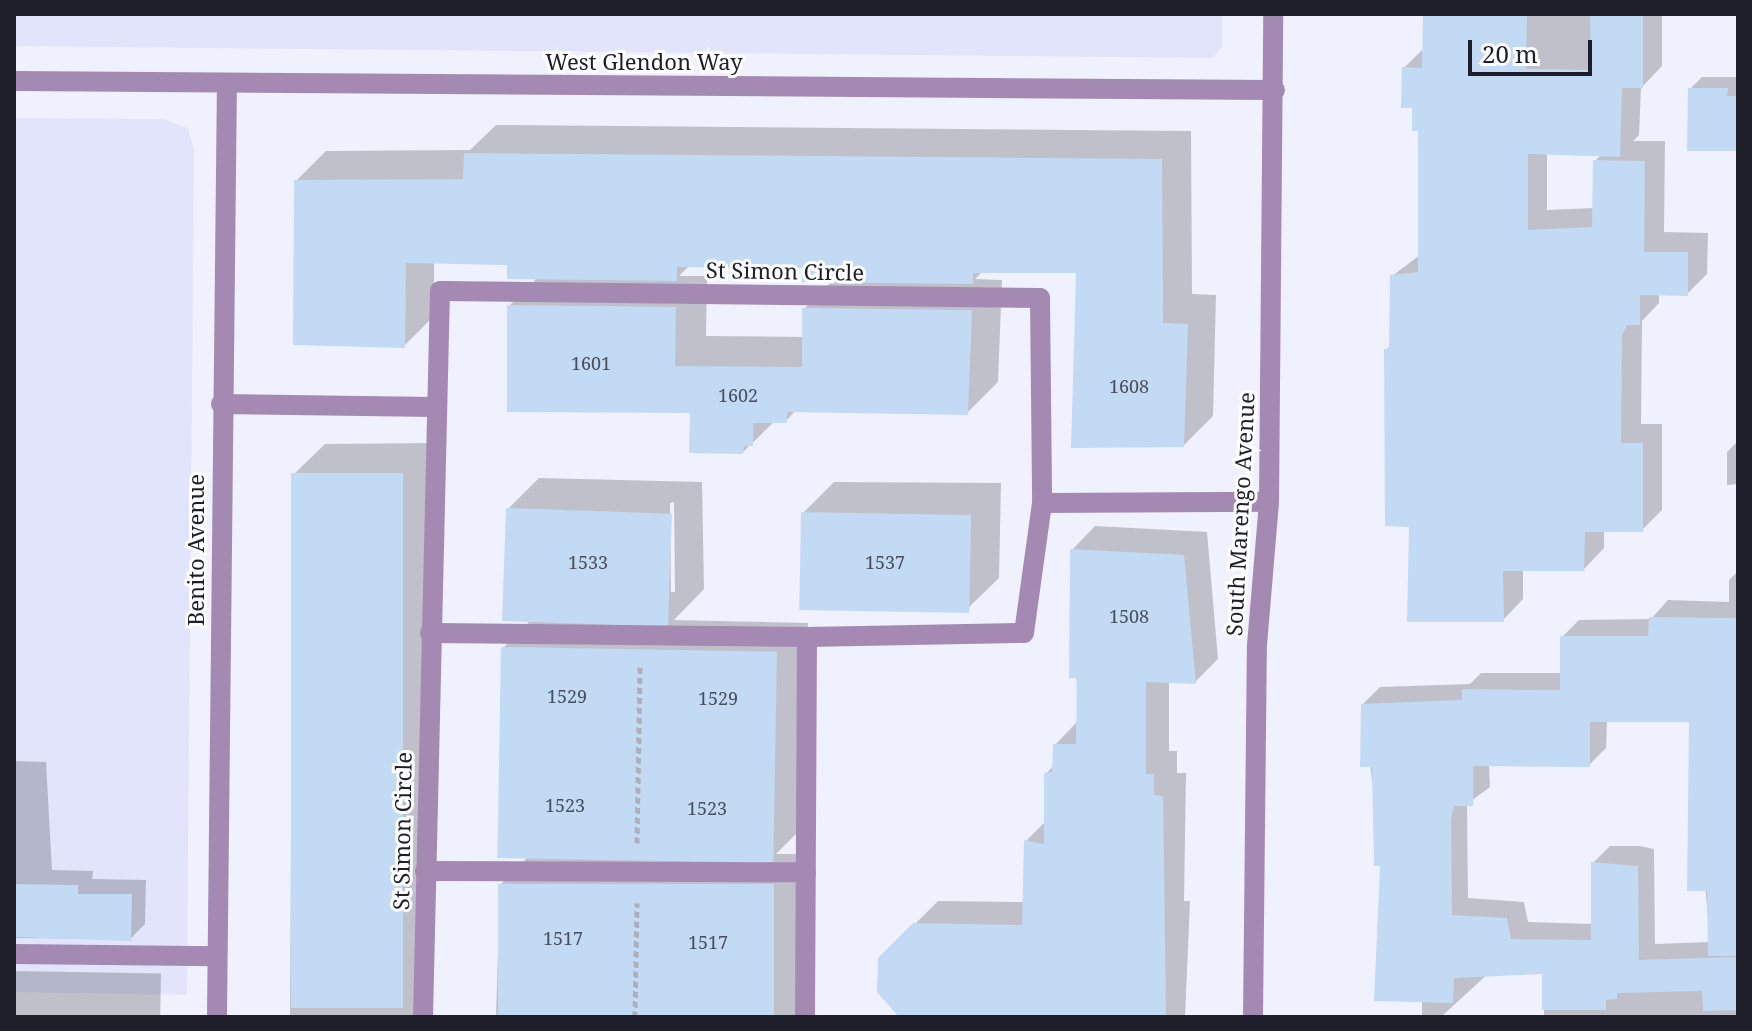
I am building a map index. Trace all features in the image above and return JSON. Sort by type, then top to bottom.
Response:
[{"type":"street","name":"South Marengo Avenue","points":[[1253,1017],[1257,645],[1269,502],[1275,90],[1273,14]]},
{"type":"street","name":"West Glendon Way","points":[[14,81],[1275,90]]},
{"type":"street","name":"Benito Avenue","points":[[217,1017],[221,404],[227,84]]},
{"type":"street","name":"St Simon Circle","points":[[423,1017],[434,407],[440,291],[1040,298],[1038,387],[1042,503],[1024,633],[807,637]]},
{"type":"street","points":[[221,404],[434,407]]},
{"type":"street","points":[[1042,503],[1269,502]]},
{"type":"street","points":[[430,633],[807,637],[805,1017]]},
{"type":"street","points":[[425,871],[806,872]]},
{"type":"street","points":[[14,954],[217,956]]},
{"type":"path","points":[[637,845],[640,652]]},
{"type":"path","points":[[635,1017],[637,890]]},
{"type":"shaded area","points":[[14,14],[1222,14],[1222,47],[1212,58],[14,46]]},
{"type":"shaded area","points":[[14,118],[163,119],[188,128],[194,149],[187,995],[14,992]]},
{"type":"building","points":[[1423,14],[1527,14],[1526,69],[1591,70],[1590,14],[1643,14],[1643,88],[1622,88],[1620,157],[1528,154],[1528,230],[1592,227],[1593,160],[1645,161],[1644,252],[1688,252],[1688,296],[1640,295],[1640,325],[1627,325],[1622,335],[1621,443],[1643,443],[1643,532],[1585,532],[1584,571],[1503,571],[1504,622],[1407,622],[1409,527],[1385,526],[1384,349],[1389,349],[1390,275],[1418,272],[1418,131],[1412,131],[1412,108],[1401,108],[1402,67],[1422,68]]},
{"type":"building","points":[[1688,88],[1728,88],[1727,96],[1738,96],[1738,151],[1687,151]]},
{"type":"building","points":[[464,153],[1162,159],[1163,323],[1188,324],[1184,447],[1071,448],[1076,273],[973,273],[973,284],[802,282],[802,268],[677,267],[677,281],[507,279],[507,265],[406,263],[405,348],[293,345],[294,180],[463,179]]},
{"type":"building","points":[[507,305],[676,307],[675,366],[802,367],[802,308],[972,310],[968,415],[787,412],[787,423],[753,423],[753,446],[744,446],[743,454],[689,453],[690,413],[507,412]]},
{"type":"building","points":[[291,473],[403,473],[403,1008],[291,1008]]},
{"type":"building","points":[[506,508],[672,514],[668,627],[502,621]]},
{"type":"building","points":[[801,512],[971,515],[969,613],[799,610]]},
{"type":"building","points":[[1070,549],[1184,555],[1196,684],[1146,682],[1146,774],[1154,774],[1154,795],[1163,796],[1166,1017],[899,1017],[877,992],[878,958],[913,923],[1022,925],[1024,840],[1044,844],[1044,773],[1052,772],[1053,744],[1076,744],[1077,678],[1069,678]]},
{"type":"building","points":[[1649,617],[1738,618],[1738,956],[1708,956],[1707,891],[1687,891],[1689,722],[1590,722],[1590,767],[1473,766],[1473,806],[1454,806],[1451,819],[1452,915],[1507,918],[1511,939],[1591,940],[1591,862],[1638,866],[1639,960],[1738,957],[1738,1010],[1703,1011],[1702,991],[1617,993],[1617,999],[1606,1000],[1606,1010],[1542,1010],[1542,974],[1454,978],[1453,1003],[1374,1001],[1380,866],[1374,866],[1372,767],[1360,767],[1361,704],[1462,700],[1462,689],[1560,690],[1560,636],[1648,636]]},
{"type":"building","points":[[501,647],[777,652],[773,863],[497,858]]},
{"type":"building","points":[[14,884],[78,885],[78,894],[132,894],[131,941],[14,937]]},
{"type":"building","points":[[498,884],[774,884],[774,1017],[498,1017]]}]
